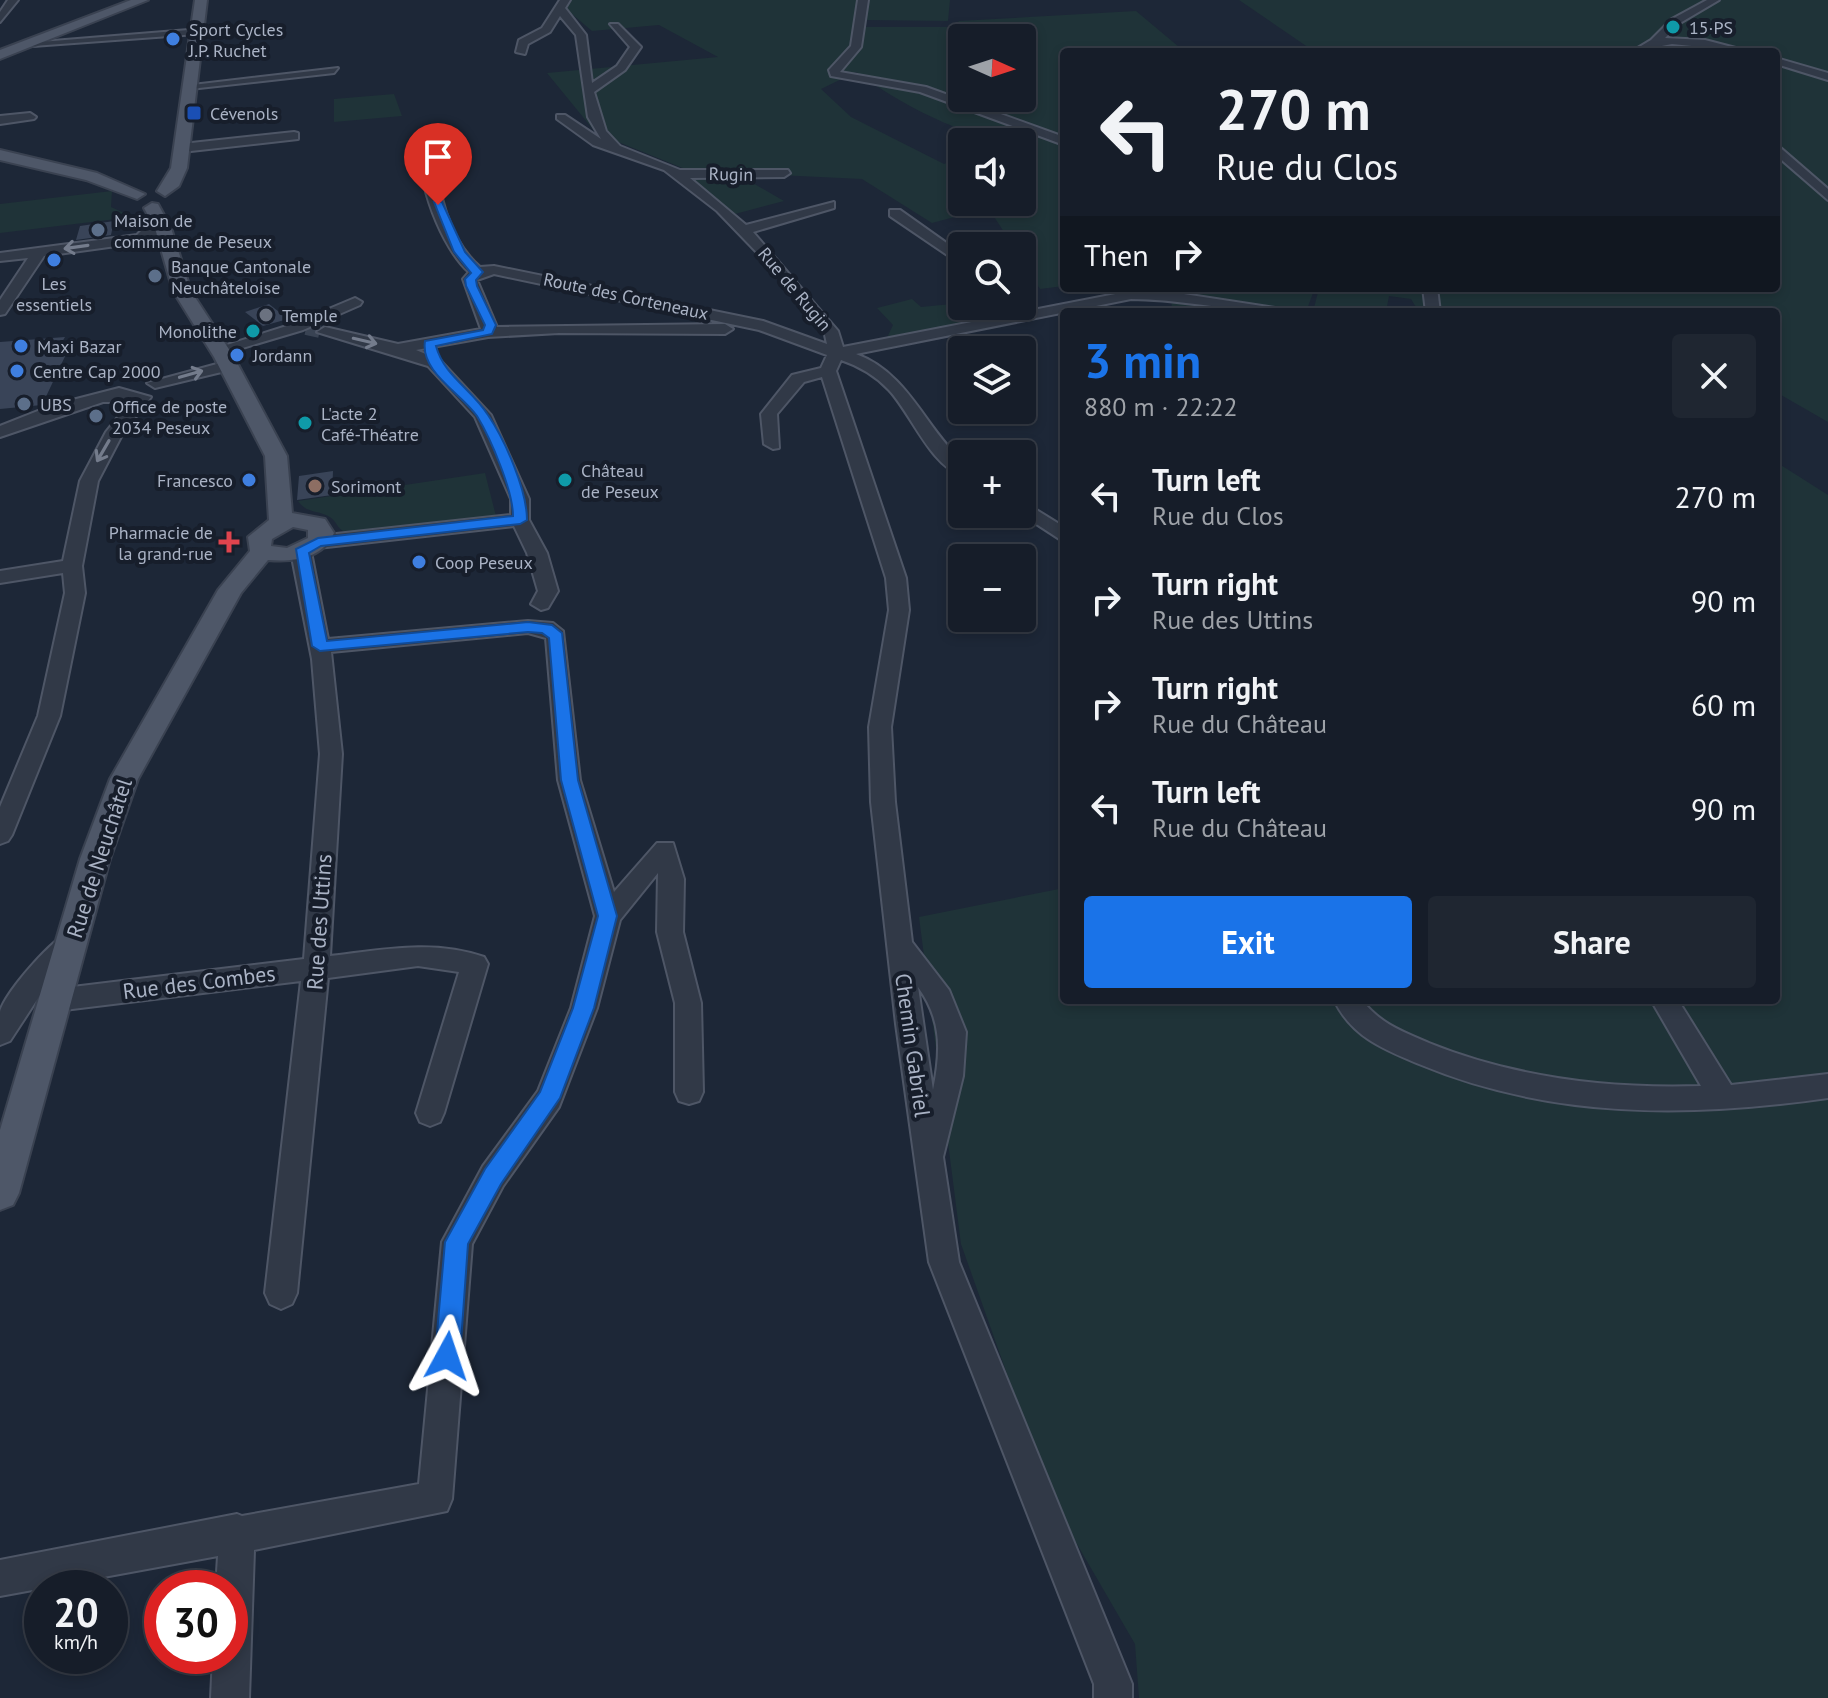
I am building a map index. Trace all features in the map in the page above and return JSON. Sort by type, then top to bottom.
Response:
[{"type":"main road","points":[[0,55],[142,0]]},
{"type":"main road","points":[[165,191],[177,176],[201,0]]},
{"type":"main road","points":[[0,155],[65,169],[137,194]]},
{"type":"main road","points":[[165,191],[173,197],[155,213],[126,206],[126,200],[137,194],[165,191]]},
{"type":"main road","points":[[155,213],[182,291],[223,358],[280,466],[281,523],[301,520],[317,524],[322,533],[310,547],[279,556],[262,552]]},
{"type":"main road","name":"Rue de Neuchâtel","points":[[0,1193],[103,833],[132,762],[230,590],[262,552],[260,537],[281,523]]},
{"type":"street","points":[[0,19],[13,0]]},
{"type":"street","points":[[863,0],[856,47],[834,70],[843,78],[922,89],[1060,140]]},
{"type":"street","points":[[1644,48],[1655,42],[1676,21],[1714,0]]},
{"type":"street","points":[[521,52],[523,42],[546,30],[562,4],[581,35],[589,91],[601,133],[622,150]]},
{"type":"street","points":[[589,91],[621,68],[636,47],[614,26]]},
{"type":"street","points":[[33,43],[197,31]]},
{"type":"street","points":[[1655,42],[1693,42],[1725,48]]},
{"type":"street","points":[[1780,62],[1828,77]]},
{"type":"street","points":[[190,86],[333,73]]},
{"type":"street","points":[[0,120],[30,117]]},
{"type":"street","name":"Rue de Rugin","points":[[561,117],[597,142],[661,163],[744,230],[833,334],[832,362]]},
{"type":"street","points":[[182,148],[285,133]]},
{"type":"street","points":[[426,147],[432,185],[444,224],[468,266],[477,272],[470,279],[471,286],[486,312],[490,325],[488,332]]},
{"type":"street","points":[[1780,152],[1828,196]]},
{"type":"street","name":"Rugin","points":[[678,174],[784,173]]},
{"type":"street","name":"Rue de Rugin","points":[[744,230],[829,205]]},
{"type":"street","points":[[0,257],[140,239],[150,234],[155,213]]},
{"type":"street","points":[[895,213],[948,251]]},
{"type":"street","points":[[0,311],[39,252]]},
{"type":"street","name":"Route des Corteneaux","points":[[477,272],[509,270],[763,326],[832,362],[865,363],[893,384],[913,408],[938,448],[948,457]]},
{"type":"street","points":[[1036,308],[1131,295],[1164,295],[1249,308]]},
{"type":"street","points":[[0,432],[59,409],[149,390],[302,328],[355,302]]},
{"type":"street","points":[[773,444],[769,414],[798,378],[832,362],[872,349],[985,320]]},
{"type":"street","points":[[398,349],[488,332],[559,328],[747,328]]},
{"type":"street","points":[[325,332],[398,349],[434,363],[483,415],[520,499],[520,520],[537,553],[548,591],[541,604]]},
{"type":"street","points":[[430,344],[434,363]]},
{"type":"street","name":"Chemin Gabriel","points":[[832,362],[896,578],[899,610],[880,727],[883,802],[944,1262],[1113,1684],[1113,1698]]},
{"type":"street","points":[[1,827],[49,716],[75,593],[72,566],[89,481],[115,432],[149,390]]},
{"type":"street","points":[[1036,516],[1060,533]]},
{"type":"street","points":[[310,547],[520,520]]},
{"type":"street","name":"Rue des Uttins","points":[[281,1293],[316,967],[331,754],[310,547]]},
{"type":"street","points":[[0,577],[72,566]]},
{"type":"street","points":[[320,646],[528,627],[546,628],[556,636],[569,780],[608,916]]},
{"type":"street","points":[[0,1578],[237,1532],[435,1499],[457,1242],[493,1176],[549,1098],[584,1008],[608,916],[665,849],[672,879],[670,932],[688,1003],[689,1092]]},
{"type":"street","points":[[0,1033],[46,965],[71,942]]},
{"type":"street","name":"Rue des Combes","points":[[56,1000],[418,956],[475,964],[430,1113]]},
{"type":"street","points":[[1350,1004],[1369,1027],[1455,1069],[1506,1081],[1590,1095],[1691,1101],[1828,1086]]},
{"type":"street","points":[[1666,1004],[1723,1097]]},
{"type":"street","points":[[230,1698],[237,1532]]},
{"type":"green space","points":[[572,0],[865,0],[861,27],[948,27],[948,112],[1036,112],[1036,24],[957,24],[959,21],[1136,11],[1180,48],[1060,48],[1060,286],[1040,289],[1036,283],[1036,232],[1004,232],[994,216],[1036,216],[1036,128],[958,128],[913,108],[856,72],[821,89],[851,117],[944,164],[948,162],[948,216],[958,216],[932,223],[862,179],[690,171],[596,133],[547,73],[718,57],[659,25],[592,31],[566,9]]},
{"type":"green space","points":[[868,0],[950,0],[948,21],[864,20]]},
{"type":"green space","points":[[1239,0],[1828,0],[1828,422],[1780,394],[1780,308],[1417,308],[1411,299],[1389,296],[1387,308],[1314,308],[1318,292],[1780,292],[1780,48],[1309,48]]},
{"type":"green space","points":[[394,94],[402,116],[334,122],[334,99]]},
{"type":"green space","points":[[737,174],[784,201],[735,214],[690,177]]},
{"type":"green space","points":[[112,191],[111,207],[133,217],[0,233],[0,204]]},
{"type":"green space","points":[[1163,292],[1313,292],[1307,308],[1172,308],[1171,294]]},
{"type":"green space","points":[[912,299],[921,307],[948,304],[948,320],[972,320],[975,323],[885,342],[893,325],[877,308]]},
{"type":"green space","points":[[1780,465],[1828,495],[1828,1698],[1139,1698],[1135,1644],[1052,1501],[961,1244],[919,917],[1060,889],[1060,1004],[1780,1004]]},
{"type":"green space","points":[[485,473],[497,520],[347,533],[331,518],[308,509],[298,501]]},
{"type":"building","name":"Maison de commune de Peseux","points":[[114,221],[111,235],[76,240],[80,226]]},
{"type":"building","name":"Temple","points":[[269,304],[288,319],[263,326],[245,312]]},
{"type":"building","name":"Centre Cap 2000","points":[[65,337],[58,349],[69,348],[42,405],[0,409],[0,342]]},
{"type":"building","name":"Sorimont","points":[[333,471],[332,495],[297,500],[299,476]]},
{"type":"tunnel","points":[[306,328],[325,332]]},
{"type":"place","name":"15·PS","points":[[1673,27]]},
{"type":"place","name":"Sport Cycles J.P. Ruchet","points":[[173,39]]},
{"type":"place","name":"Cévenols","points":[[194,113]]},
{"type":"place","name":"Maison de commune de Peseux","points":[[98,230]]},
{"type":"place","name":"Les essentiels","points":[[54,260]]},
{"type":"place","name":"Banque Cantonale Neuchâteloise","points":[[155,276]]},
{"type":"place","name":"Temple","points":[[266,315]]},
{"type":"place","name":"Monolithe","points":[[253,331]]},
{"type":"place","name":"Maxi Bazar","points":[[21,346]]},
{"type":"place","name":"Jordann","points":[[237,355]]},
{"type":"place","name":"Centre Cap 2000","points":[[17,371]]},
{"type":"place","name":"UBS","points":[[24,404]]},
{"type":"place","name":"Office de poste 2034 Peseux","points":[[96,416]]},
{"type":"place","name":"L'acte 2 Café-Théatre","points":[[305,423]]},
{"type":"place","name":"Francesco","points":[[249,480]]},
{"type":"place","name":"Château de Peseux","points":[[565,480]]},
{"type":"place","name":"Sorimont","points":[[315,486]]},
{"type":"place","name":"Pharmacie de la grand-rue","points":[[229,542]]},
{"type":"place","name":"Coop Peseux","points":[[419,562]]},
{"type":"route","points":[[438,205],[459,252],[468,266],[477,272],[470,279],[471,286],[490,325],[488,332],[430,344],[434,363],[483,415],[520,499],[520,520],[318,542],[301,552],[320,646],[528,627],[546,628],[556,636],[569,780],[608,916],[584,1008],[549,1098],[493,1176],[457,1242],[447,1356]]}]
